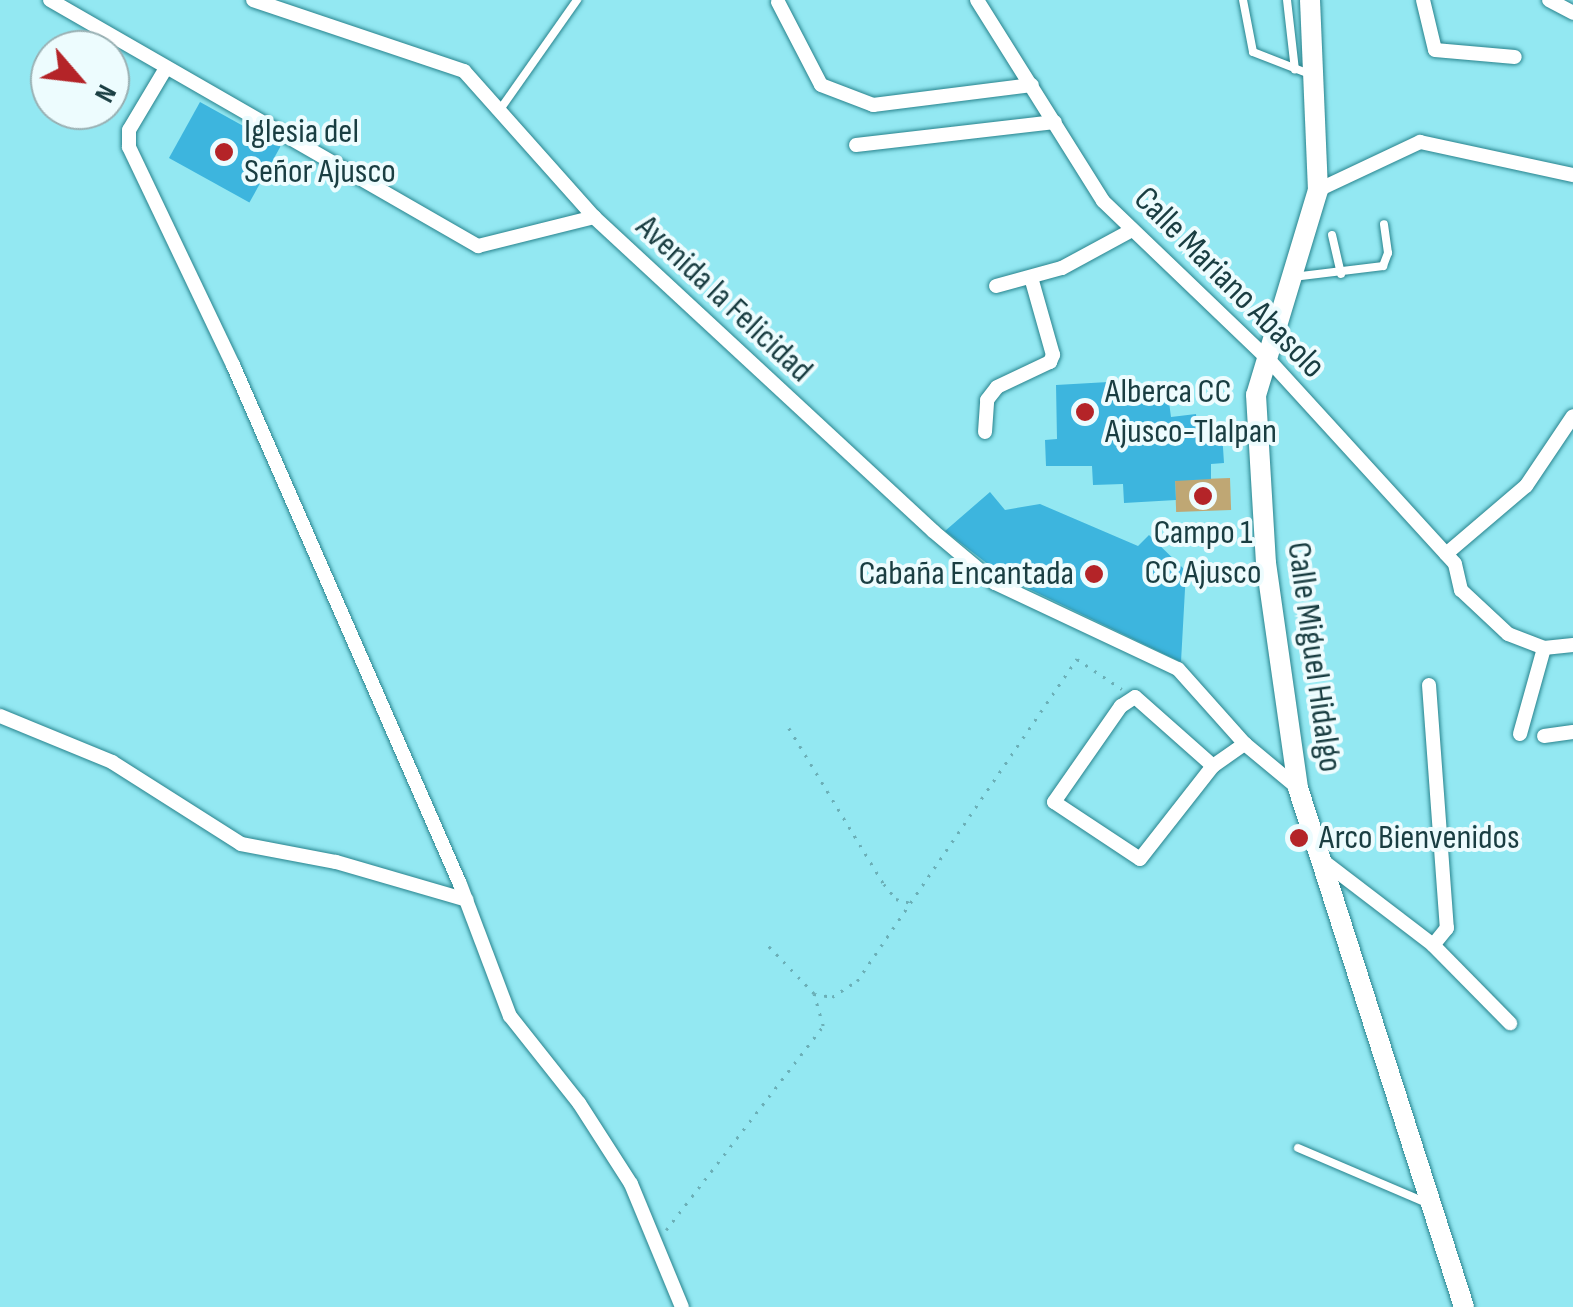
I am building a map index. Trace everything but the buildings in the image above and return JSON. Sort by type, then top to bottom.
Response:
[{"type":"main road","name":"Calle Miguel Hidalgo","points":[[1310,0],[1318,190],[1256,395],[1266,563],[1298,788],[1464,1307]]},
{"type":"street","name":"Avenida la Felicidad","points":[[50,0],[478,246],[594,217],[796,408],[995,583],[1178,669],[1245,744],[1298,788]]},
{"type":"street","points":[[252,0],[464,71],[594,217]]},
{"type":"street","name":"Calle Mariano Abasolo","points":[[976,0],[1103,200],[1268,359],[1446,554],[1461,590],[1508,634],[1544,648]]},
{"type":"street","points":[[1423,0],[1435,50],[1515,57]]},
{"type":"street","points":[[1549,0],[1573,14]]},
{"type":"street","points":[[778,2],[822,84],[873,105],[1032,85]]},
{"type":"street","points":[[166,68],[129,130],[129,147],[233,365],[467,900],[518,1031],[580,1103],[658,1238],[682,1307]]},
{"type":"street","points":[[856,146],[1055,122]]},
{"type":"street","points":[[1318,190],[1420,142],[1573,176]]},
{"type":"street","points":[[996,286],[1062,268],[1132,230]]},
{"type":"street","points":[[985,432],[987,400],[996,388],[1050,362],[1053,354],[1032,276]]},
{"type":"street","points":[[1446,554],[1526,486],[1573,416]]},
{"type":"street","points":[[1520,734],[1544,648],[1573,645]]},
{"type":"street","points":[[1430,685],[1447,928],[1433,945]]},
{"type":"street","points":[[1213,766],[1135,697],[1121,706],[1054,802],[1140,859],[1213,766],[1245,744]]},
{"type":"street","points":[[0,716],[125,769],[241,844],[336,862],[467,900]]},
{"type":"street","points":[[1544,736],[1573,732]]},
{"type":"street","points":[[1322,860],[1433,945],[1510,1023]]},
{"type":"lane","points":[[499,111],[577,0]]},
{"type":"lane","points":[[1243,0],[1252,52],[1316,76]]},
{"type":"lane","points":[[1287,0],[1295,70]]},
{"type":"lane","points":[[1294,277],[1383,266],[1384,224]]},
{"type":"lane","points":[[1332,235],[1341,274]]},
{"type":"lane","points":[[1298,1148],[1432,1205]]},
{"type":"path","points":[[814,994],[832,997],[858,981],[1077,659],[1135,697]]},
{"type":"path","points":[[788,728],[884,884],[896,899],[912,904]]},
{"type":"path","points":[[658,1238],[818,1038],[824,1016],[814,994],[766,944]]},
{"type":"shaded area","name":"Campo 1 CC Ajusco","points":[[1230,478],[1231,510],[1176,512],[1175,480]]},
{"type":"place","name":"Iglesia del Señor Ajusco","points":[[224,152]]},
{"type":"place","name":"Alberca CC Ajusco-Tlalpan","points":[[1085,412]]},
{"type":"place","name":"Campo 1 CC Ajusco","points":[[1203,496]]},
{"type":"place","name":"Cabaña Encantada","points":[[1094,574]]},
{"type":"place","name":"Arco Bienvenidos","points":[[1299,838]]}]
